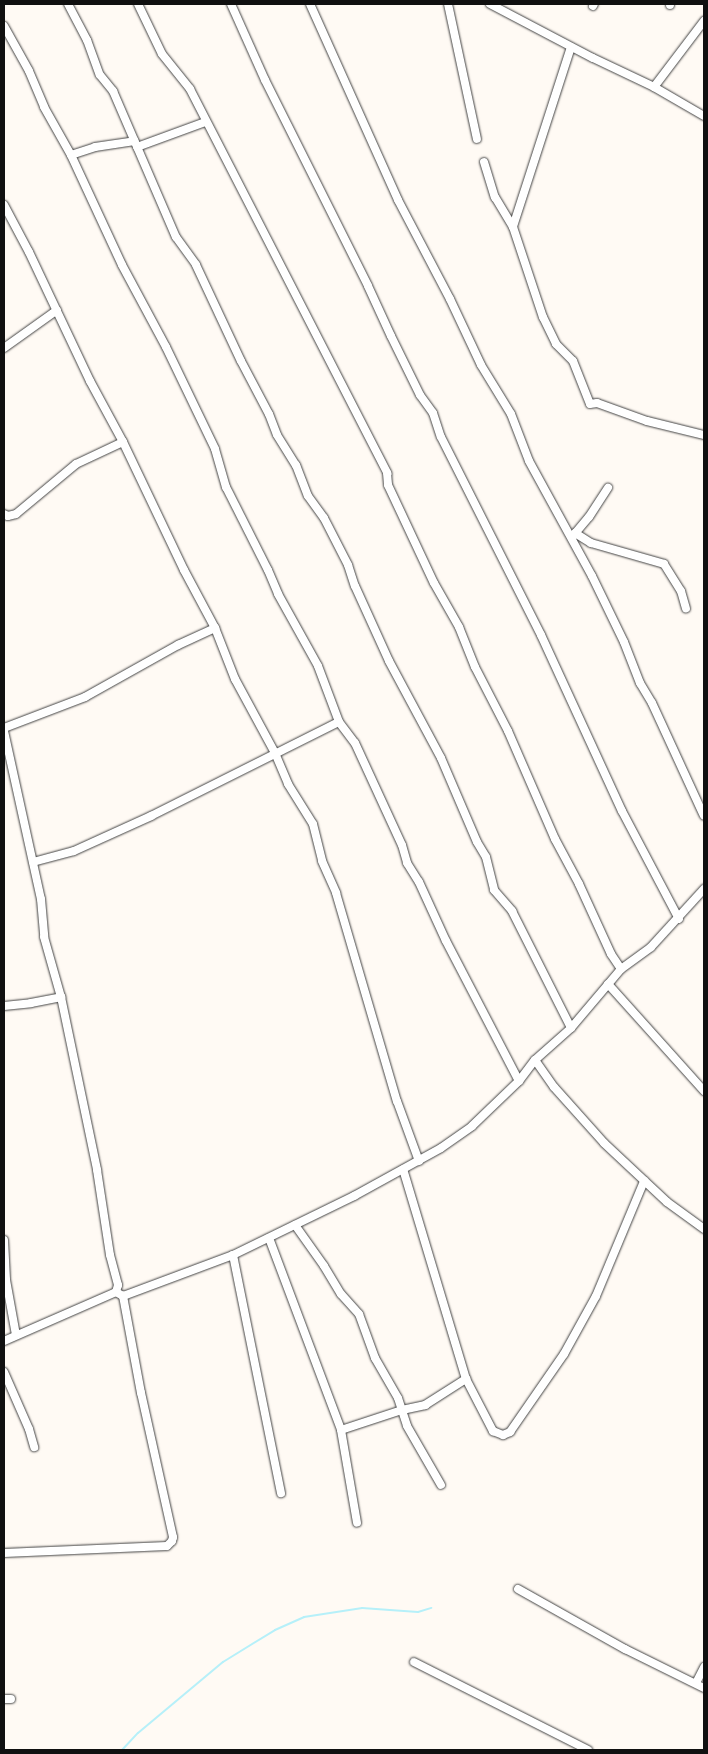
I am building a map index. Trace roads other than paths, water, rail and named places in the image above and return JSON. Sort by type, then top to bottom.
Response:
[{"type":"street","points":[[68,4],[87,40],[100,75],[113,90],[176,237],[187,251],[203,280],[241,361],[269,414],[277,435],[296,465],[308,496],[324,518],[348,565],[355,586],[389,661],[441,758],[477,842],[486,857],[494,890],[512,911],[571,1028]]},
{"type":"street","points":[[138,4],[162,54],[190,90],[387,472],[388,485],[434,582],[460,627],[475,667],[512,740],[555,839],[579,884],[611,954],[621,970]]},
{"type":"street","points":[[232,4],[265,80],[420,395],[433,413],[441,437],[541,635],[622,811],[679,919]]},
{"type":"street","points":[[310,4],[398,200],[450,299],[481,365],[511,414],[529,461],[573,536],[624,642],[640,683],[652,703],[704,816]]},
{"type":"street","points":[[448,4],[476,139]]},
{"type":"street","points":[[490,4],[571,47],[654,87],[704,116]]},
{"type":"street","points":[[654,87],[704,21]]},
{"type":"street","points":[[4,26],[30,71],[49,116],[71,155],[122,265],[166,346],[215,449],[226,487],[278,594],[318,666],[339,722],[355,743],[402,844],[407,863],[419,882],[446,941],[519,1082]]},
{"type":"street","points":[[514,226],[571,47]]},
{"type":"street","points":[[71,155],[95,147],[136,144],[205,122]]},
{"type":"street","points":[[484,162],[495,197],[514,226],[543,317],[556,344],[573,361],[590,404],[597,403],[647,421],[704,434]]},
{"type":"street","points":[[4,204],[90,381],[123,442],[151,504],[215,628],[234,679],[275,753],[283,776],[313,824],[322,861],[336,893],[397,1101],[419,1160]]},
{"type":"street","points":[[4,348],[57,310]]},
{"type":"street","points":[[4,514],[8,516],[16,514],[76,464],[123,442]]},
{"type":"street","points":[[573,536],[589,517],[608,488]]},
{"type":"street","points":[[573,536],[664,564],[681,591],[686,608]]},
{"type":"street","points":[[4,1553],[167,1546],[173,1537],[110,1255],[102,1194],[61,997],[44,936],[41,900],[4,730],[79,700],[178,645],[215,628]]},
{"type":"street","points":[[33,862],[74,851],[264,762],[275,753],[339,722]]},
{"type":"street","points":[[4,1341],[119,1294],[233,1255],[403,1169],[472,1126],[519,1082],[535,1060],[571,1028],[621,970],[651,947],[700,899],[704,889]]},
{"type":"street","points":[[608,984],[704,1090]]},
{"type":"street","points":[[4,1006],[61,997]]},
{"type":"street","points":[[535,1060],[584,1121],[644,1182],[686,1218],[704,1230]]},
{"type":"street","points":[[403,1169],[466,1379],[493,1431],[503,1435],[510,1432],[564,1354],[596,1296],[644,1182]]},
{"type":"street","points":[[295,1225],[341,1294],[359,1314],[375,1358],[393,1387],[407,1426],[441,1485]]},
{"type":"street","points":[[269,1238],[341,1430],[357,1523]]},
{"type":"street","points":[[4,1240],[6,1280],[16,1335]]},
{"type":"street","points":[[233,1255],[280,1494]]},
{"type":"street","points":[[4,1372],[30,1429],[34,1446]]},
{"type":"street","points":[[341,1430],[402,1410],[425,1405],[466,1379]]},
{"type":"street","points":[[518,1589],[625,1649],[704,1688]]},
{"type":"street","points":[[414,1662],[588,1750]]},
{"type":"street","points":[[696,1684],[704,1667]]},
{"type":"waterway","points":[[122,1750],[138,1733],[223,1662],[275,1630],[304,1617],[362,1608],[418,1612],[431,1608]]}]
